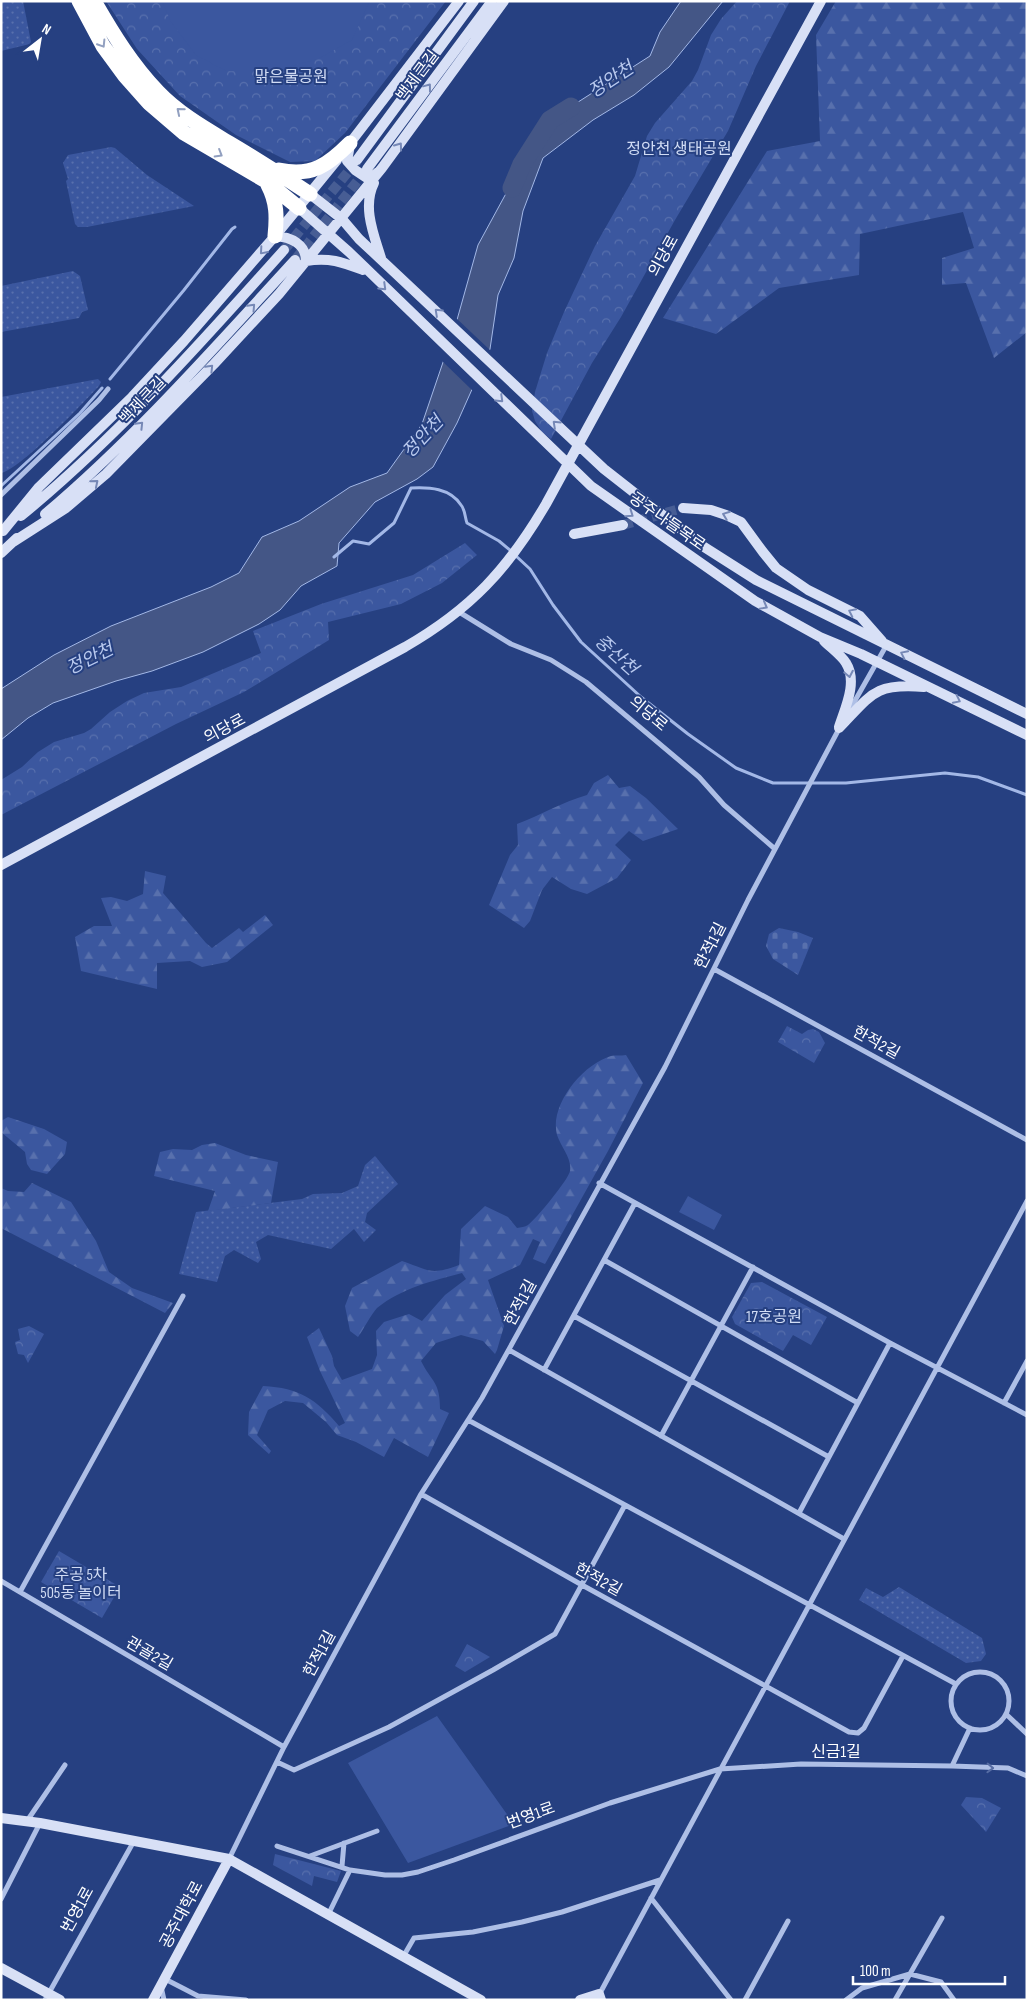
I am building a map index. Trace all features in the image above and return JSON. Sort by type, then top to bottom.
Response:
[{"type":"highway","points":[[79,1],[103,46],[125,76],[149,103],[184,133],[310,194]]},
{"type":"highway","points":[[94,1],[115,39],[159,93],[193,121],[269,175],[298,208]]},
{"type":"highway","points":[[269,175],[317,169],[334,160],[350,143]]},
{"type":"highway","points":[[269,175],[276,212],[275,236]]},
{"type":"main road","points":[[2,532],[39,487],[132,397],[275,236],[310,194],[460,1]]},
{"type":"main road","name":"백제큰길","points":[[357,160],[474,1]]},
{"type":"main road","name":"백제큰길","points":[[367,169],[492,1]]},
{"type":"main road","points":[[13,542],[66,508],[106,474],[214,364],[279,294],[382,168],[504,1]]},
{"type":"main road","name":"의당로","points":[[1,865],[341,683],[429,633],[458,612],[504,567],[534,525],[821,1]]},
{"type":"main road","points":[[350,143],[347,161],[359,174],[367,178],[372,177],[382,168]]},
{"type":"main road","points":[[382,168],[370,193],[370,225],[382,259]]},
{"type":"main road","name":"공주나들목로","points":[[310,194],[342,219],[359,239],[604,469],[700,545],[756,580],[813,607],[886,646],[1027,714]]},
{"type":"main road","name":"공주나들목로","points":[[298,208],[348,252],[590,486],[755,601],[820,636],[1027,735]]},
{"type":"main road","points":[[275,236],[287,237],[300,245],[306,253],[306,261]]},
{"type":"main road","name":"백제큰길","points":[[2,532],[72,472],[122,423],[284,250]]},
{"type":"main road","points":[[306,261],[322,259],[341,262],[366,271]]},
{"type":"main road","name":"백제큰길","points":[[1,553],[82,482],[133,433],[295,260]]},
{"type":"main road","points":[[683,508],[711,510],[741,522],[776,568],[808,590],[860,616],[886,646]]},
{"type":"main road","points":[[574,534],[624,525]]},
{"type":"main road","points":[[820,636],[846,662],[851,675],[851,687],[839,728]]},
{"type":"main road","points":[[839,728],[870,696],[881,689],[906,686],[931,688]]},
{"type":"main road","points":[[1,1818],[40,1823],[229,1859],[481,2000]]},
{"type":"main road","name":"공주대학로","points":[[153,2000],[229,1859]]},
{"type":"main road","points":[[1,1968],[46,1996],[60,2000]]},
{"type":"main road","points":[[580,2000],[599,1998]]},
{"type":"street","points":[[1,495],[99,400],[108,388]]},
{"type":"street","name":"의당로","points":[[458,612],[511,644],[551,660],[586,682],[699,777],[724,805],[775,849]]},
{"type":"street","name":"한적1길","points":[[229,1859],[284,1747],[420,1494],[468,1420],[509,1350],[599,1183],[665,1067],[775,849],[839,728],[886,646]]},
{"type":"street","name":"한적2길","points":[[714,969],[1027,1140]]},
{"type":"street","points":[[599,1183],[890,1343],[1027,1415]]},
{"type":"street","points":[[599,1998],[720,1769],[1027,1201]]},
{"type":"street","points":[[544,1370],[635,1203]]},
{"type":"street","points":[[604,1260],[858,1403]]},
{"type":"street","points":[[661,1436],[753,1267]]},
{"type":"street","points":[[20,1592],[183,1296]]},
{"type":"street","points":[[574,1316],[829,1457]]},
{"type":"street","points":[[799,1513],[890,1343]]},
{"type":"street","points":[[509,1350],[844,1539]]},
{"type":"street","points":[[1004,1403],[1027,1361]]},
{"type":"street","points":[[468,1420],[956,1684]]},
{"type":"street","name":"한적2길","points":[[420,1494],[849,1732],[858,1733],[864,1728],[904,1656]]},
{"type":"street","points":[[277,1762],[294,1770],[389,1727],[554,1634],[625,1505]]},
{"type":"street","name":"관골2길","points":[[1,1581],[284,1747]]},
{"type":"street","points":[[987,1672],[996,1676],[1002,1681],[1010,1697],[1010,1706],[1007,1714],[993,1728],[984,1731],[970,1728],[958,1720],[953,1712],[951,1703],[952,1693],[956,1684],[970,1673],[987,1672]]},
{"type":"street","points":[[1007,1714],[1027,1734]]},
{"type":"street","points":[[952,1766],[970,1728]]},
{"type":"street","name":"신금1길","points":[[720,1769],[801,1764],[952,1766],[1008,1768],[1027,1776]]},
{"type":"street","points":[[27,1821],[65,1765]]},
{"type":"street","name":"번영1로","points":[[277,1846],[350,1870],[385,1875],[402,1875],[418,1872],[454,1860],[610,1803],[720,1769]]},
{"type":"street","points":[[1,1899],[40,1823]]},
{"type":"street","points":[[310,1856],[377,1831]]},
{"type":"street","name":"번영1로","points":[[46,1996],[134,1841]]},
{"type":"street","points":[[342,1866],[344,1843]]},
{"type":"street","points":[[328,1915],[350,1870]]},
{"type":"street","points":[[403,1957],[414,1938],[473,1932],[522,1922],[562,1912],[661,1880]]},
{"type":"street","points":[[651,1898],[731,2000]]},
{"type":"street","points":[[895,2000],[942,1918]]},
{"type":"street","points":[[745,2000],[788,1921]]},
{"type":"street","points":[[846,2000],[862,1988],[910,1974],[941,1982],[954,2000]]},
{"type":"street","points":[[164,2000],[163,1982],[198,1996],[246,2000]]},
{"type":"green space","points":[[1,1],[23,1],[30,44],[1,51]]},
{"type":"green space","name":"맑은물공원","points":[[106,1],[446,1],[345,133],[315,161],[290,162],[236,135],[180,96],[137,49]]},
{"type":"green space","points":[[162,1],[369,2],[352,40],[318,59],[272,71],[226,71],[196,55],[171,22]]},
{"type":"green space","name":"정안천 생태공원","points":[[737,1],[790,1],[756,66],[728,131],[675,220],[621,317],[592,363],[551,439],[542,432],[535,421],[532,411],[535,392],[547,353],[564,312],[595,246],[635,176],[647,136],[655,123],[692,81],[711,35],[721,19]]},
{"type":"green space","points":[[836,1],[1027,1],[1027,332],[994,358],[966,283],[942,285],[942,258],[974,248],[963,212],[860,234],[859,275],[779,288],[716,334],[663,318],[767,151],[820,141],[816,35]]},
{"type":"green space","points":[[111,147],[115,148],[147,175],[194,206],[87,227],[78,227],[75,224],[66,181],[68,179],[63,163],[68,155]]},
{"type":"green space","points":[[73,271],[80,276],[88,310],[82,312],[79,318],[1,332],[1,286]]},
{"type":"green space","points":[[98,379],[101,382],[99,386],[51,435],[22,461],[1,473],[1,397]]},
{"type":"green space","points":[[465,543],[477,555],[442,583],[401,604],[328,622],[329,640],[244,692],[176,724],[1,815],[1,780],[22,767],[38,752],[54,742],[84,733],[110,712],[144,693],[181,687],[261,653],[253,631],[321,604],[413,575]]},
{"type":"green space","points":[[608,775],[619,788],[630,786],[646,798],[678,829],[643,841],[629,831],[615,845],[631,860],[617,878],[587,894],[571,889],[552,877],[542,890],[530,921],[524,928],[489,905],[510,855],[518,845],[517,824],[587,795],[594,783]]},
{"type":"green space","points":[[145,871],[166,876],[163,893],[212,948],[239,928],[243,932],[265,915],[273,925],[227,962],[202,967],[190,961],[157,963],[157,989],[81,971],[75,937],[94,926],[112,926],[101,898],[111,897],[127,901],[143,894]]},
{"type":"green space","points":[[779,928],[798,932],[813,938],[798,975],[773,959],[766,946],[769,934]]},
{"type":"green space","points":[[787,1026],[802,1034],[813,1029],[819,1032],[825,1043],[814,1063],[778,1042]]},
{"type":"green space","points":[[626,1055],[643,1083],[608,1151],[545,1264],[533,1259],[540,1242],[533,1239],[520,1265],[488,1280],[504,1326],[495,1354],[483,1341],[461,1335],[436,1343],[421,1361],[437,1387],[440,1409],[449,1413],[428,1457],[394,1438],[384,1457],[356,1442],[337,1435],[326,1422],[303,1403],[285,1401],[268,1410],[257,1435],[271,1451],[269,1454],[248,1435],[249,1412],[263,1386],[297,1392],[315,1402],[339,1426],[345,1423],[320,1371],[307,1337],[319,1328],[332,1356],[334,1366],[342,1380],[372,1369],[377,1355],[376,1331],[384,1322],[409,1314],[422,1321],[445,1295],[466,1279],[462,1273],[418,1286],[397,1295],[377,1308],[358,1337],[350,1331],[345,1306],[352,1288],[402,1261],[435,1271],[459,1265],[461,1229],[485,1206],[508,1217],[517,1228],[528,1225],[552,1199],[570,1171],[568,1157],[557,1135],[558,1111],[563,1099],[570,1087],[600,1060],[611,1056]]},
{"type":"green space","points":[[8,1117],[44,1129],[67,1142],[65,1154],[47,1174],[31,1170],[27,1164],[25,1152],[1,1132],[1,1121]]},
{"type":"green space","points":[[215,1143],[246,1155],[278,1162],[271,1203],[208,1211],[215,1191],[154,1176],[160,1152],[173,1149],[192,1150],[202,1145]]},
{"type":"green space","points":[[375,1156],[398,1184],[367,1213],[365,1222],[376,1230],[364,1242],[354,1229],[331,1249],[268,1235],[256,1242],[261,1259],[258,1263],[234,1250],[225,1256],[217,1282],[179,1274],[196,1212],[302,1199],[313,1194],[342,1193],[358,1186],[365,1165]]},
{"type":"green space","points":[[32,1183],[71,1202],[96,1241],[109,1272],[132,1288],[173,1303],[165,1313],[1,1228],[1,1188],[8,1191],[24,1192]]},
{"type":"green space","points":[[688,1196],[722,1215],[714,1230],[679,1212]]},
{"type":"green space","name":"17호공원","points":[[762,1282],[827,1317],[811,1345],[793,1335],[783,1351],[735,1324],[732,1317],[751,1283]]},
{"type":"green space","points":[[29,1326],[44,1334],[28,1363],[24,1355],[18,1354],[15,1342],[20,1340],[18,1329]]},
{"type":"green space","name":"주공 5차 505동 놀이터","points":[[59,1551],[120,1587],[102,1618],[41,1582]]},
{"type":"green space","points":[[899,1587],[982,1638],[986,1654],[981,1661],[966,1663],[859,1600],[866,1588],[883,1597]]},
{"type":"green space","points":[[467,1644],[490,1657],[465,1672],[455,1666]]},
{"type":"green space","points":[[437,1716],[514,1824],[408,1863],[348,1763]]},
{"type":"green space","points":[[966,1797],[982,1798],[1001,1808],[986,1832],[961,1805]]},
{"type":"green space","points":[[275,1854],[341,1871],[337,1882],[314,1876],[312,1886],[273,1865]]},
{"type":"water","points":[[681,1],[723,1],[669,67],[634,95],[593,120],[543,158],[523,211],[514,258],[498,295],[490,349],[457,423],[433,467],[417,479],[375,502],[339,543],[337,566],[301,586],[280,610],[259,624],[203,652],[152,671],[116,681],[53,703],[28,718],[1,740],[1,689],[54,655],[111,626],[211,587],[239,573],[262,537],[299,521],[350,487],[387,473],[422,424],[455,327],[478,245],[522,164],[550,120],[650,56],[660,32]]},
{"type":"pier","points":[[455,317],[491,351],[473,391],[441,360]]},
{"type":"waterway","name":"정안천","points":[[512,188],[522,164],[550,120],[571,107]]},
{"type":"waterway","points":[[110,379],[235,227]]},
{"type":"waterway","points":[[1,486],[80,413],[102,388]]},
{"type":"waterway","name":"중산천","points":[[334,557],[353,541],[369,544],[394,523],[411,488],[432,488],[451,495],[462,507],[467,523],[499,541],[511,551]]},
{"type":"waterway","name":"중산천","points":[[516,556],[530,569],[553,605],[581,642],[641,697],[688,734],[736,768],[773,783],[846,783],[945,773],[978,777],[1027,795]]},
{"type":"tunnel","points":[[284,250],[357,161]]},
{"type":"tunnel","points":[[295,260],[367,169]]},
{"type":"tunnel","points":[[623,525],[683,508]]}]
